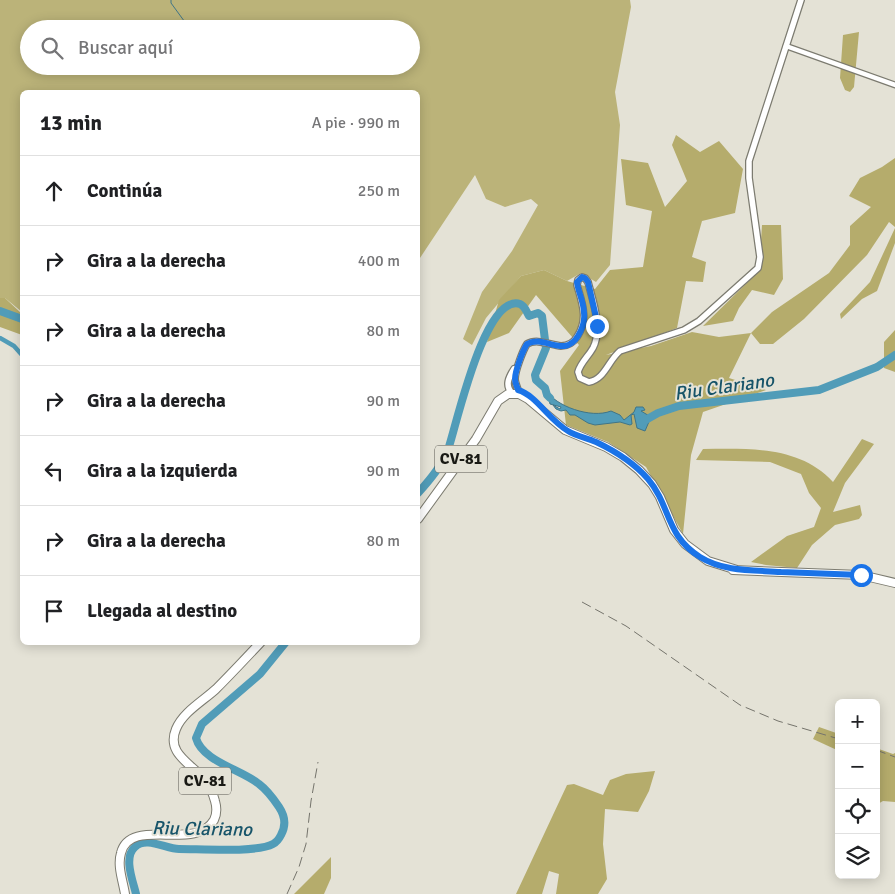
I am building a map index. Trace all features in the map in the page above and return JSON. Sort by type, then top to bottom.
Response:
[{"type":"main road","points":[[513,391],[527,394],[565,430],[600,444],[623,457],[643,475],[655,490],[676,534],[700,556]]},
{"type":"main road","name":"CV-81","points":[[420,516],[476,439],[498,400],[513,391]]},
{"type":"main road","points":[[655,490],[672,536],[688,553],[704,563],[737,570],[861,575],[895,583]]},
{"type":"main road","points":[[672,536],[686,549],[713,563],[737,570]]},
{"type":"main road","name":"CV-81","points":[[125,894],[120,858],[122,848],[128,841],[142,835],[192,833],[207,827],[214,818],[216,808],[211,791],[202,777],[179,756],[175,747],[175,732],[183,719],[258,645]]},
{"type":"street","points":[[513,391],[515,376],[527,344],[536,341],[562,346],[575,340],[583,325],[584,310],[577,284],[580,278],[585,278],[588,282],[596,317],[595,342],[591,352],[582,361],[578,372],[580,378],[589,382],[601,376],[614,356],[620,351],[675,334],[699,321],[758,268],[760,257],[749,178],[749,161],[801,0]]},
{"type":"street","points":[[786,46],[895,85]]},
{"type":"street","points":[[513,391],[508,385],[510,376],[520,360]]},
{"type":"shaded area","points":[[0,0],[630,0],[631,7],[615,92],[620,125],[610,265],[596,282],[581,273],[567,281],[544,270],[521,276],[486,318],[472,345],[463,339],[482,292],[512,251],[538,205],[531,199],[505,207],[486,199],[475,175],[420,258],[420,90],[20,90],[20,310],[5,298],[0,298]]},
{"type":"shaded area","points":[[859,32],[854,87],[850,92],[845,90],[840,78],[843,35]]},
{"type":"shaded area","points":[[676,135],[700,152],[719,141],[743,169],[735,213],[702,221],[692,257],[706,262],[703,282],[686,281],[677,328],[606,355],[651,346],[692,332],[719,337],[751,333],[729,378],[766,390],[703,412],[691,455],[683,534],[646,467],[608,442],[566,425],[560,371],[579,345],[536,295],[509,333],[487,342],[499,300],[521,276],[544,270],[567,281],[595,289],[610,270],[643,267],[652,211],[626,205],[621,159],[648,163],[665,207],[687,181],[672,145]]},
{"type":"shaded area","points":[[895,158],[895,227],[889,222],[867,255],[804,319],[773,344],[760,344],[751,333],[772,312],[829,273],[850,245],[850,226],[871,207],[849,196],[860,178]]},
{"type":"shaded area","points":[[762,225],[781,225],[783,279],[774,295],[752,290],[739,308],[733,321],[703,326],[759,271]]},
{"type":"shaded area","points":[[895,228],[895,243],[877,291],[862,299],[841,319],[840,314],[870,282]]},
{"type":"shaded area","points":[[0,298],[5,298],[20,312],[20,334],[0,327]]},
{"type":"shaded area","points":[[895,330],[895,372],[884,368],[884,342]]},
{"type":"shaded area","points":[[862,439],[874,444],[845,483],[833,512],[860,505],[862,515],[859,519],[835,525],[812,545],[797,568],[751,562],[787,536],[814,527],[821,508],[809,493],[801,474],[770,462],[696,460],[703,449],[738,449],[772,452],[789,455],[805,461],[833,482]]},
{"type":"shaded area","points":[[819,727],[835,733],[835,749],[813,739]]},
{"type":"shaded area","points":[[880,749],[895,753],[895,802],[883,801],[880,803]]},
{"type":"shaded area","points":[[655,771],[649,791],[638,812],[605,809],[603,844],[607,879],[598,894],[556,894],[559,874],[549,871],[542,894],[516,894],[567,785],[574,784],[603,795],[610,780],[626,774]]},
{"type":"shaded area","points":[[331,857],[331,878],[324,894],[294,894]]},
{"type":"water","points":[[546,390],[557,401],[574,410],[594,413],[611,411],[620,415],[624,420],[634,412],[636,407],[643,407],[645,410],[641,411],[651,417],[645,431],[637,428],[634,414],[631,415],[632,424],[630,425],[620,422],[595,425],[575,415],[570,415],[566,410],[556,409],[553,405],[560,409],[561,407],[550,404],[549,399],[545,396]]},
{"type":"waterway","points":[[171,0],[171,3],[183,20]]},
{"type":"waterway","name":"Riu Clariano","points":[[420,491],[434,474],[447,453],[473,365],[483,340],[495,319],[507,306],[520,304],[529,316],[538,313],[542,316],[546,348],[535,375],[536,380],[545,388],[550,398]]},
{"type":"waterway","name":"Riu Clariano","points":[[0,311],[20,318]]},
{"type":"waterway","points":[[0,338],[14,346],[20,353]]},
{"type":"waterway","name":"Riu Clariano","points":[[642,422],[658,413],[679,406],[819,390],[877,367],[895,355]]},
{"type":"waterway","name":"Riu Clariano","points":[[136,894],[129,863],[131,851],[140,844],[150,843],[179,849],[254,849],[274,843],[283,832],[283,814],[270,794],[252,779],[206,753],[196,738],[202,724],[260,674],[284,645]]},
{"type":"railway","points":[[582,602],[626,626],[740,705],[778,721],[835,738]]},
{"type":"railway","points":[[880,751],[895,757]]},
{"type":"railway","points":[[287,894],[299,867],[306,844],[318,762]]},
{"type":"route","points":[[597,326],[588,282],[582,277],[578,280],[577,284],[583,305],[584,321],[577,337],[572,343],[565,346],[536,341],[527,344],[522,352],[516,372],[515,382],[518,390],[527,394],[561,427],[611,450],[639,470],[652,484],[660,497],[667,517],[676,534],[687,547],[704,559],[718,565],[740,570],[861,575]]}]
